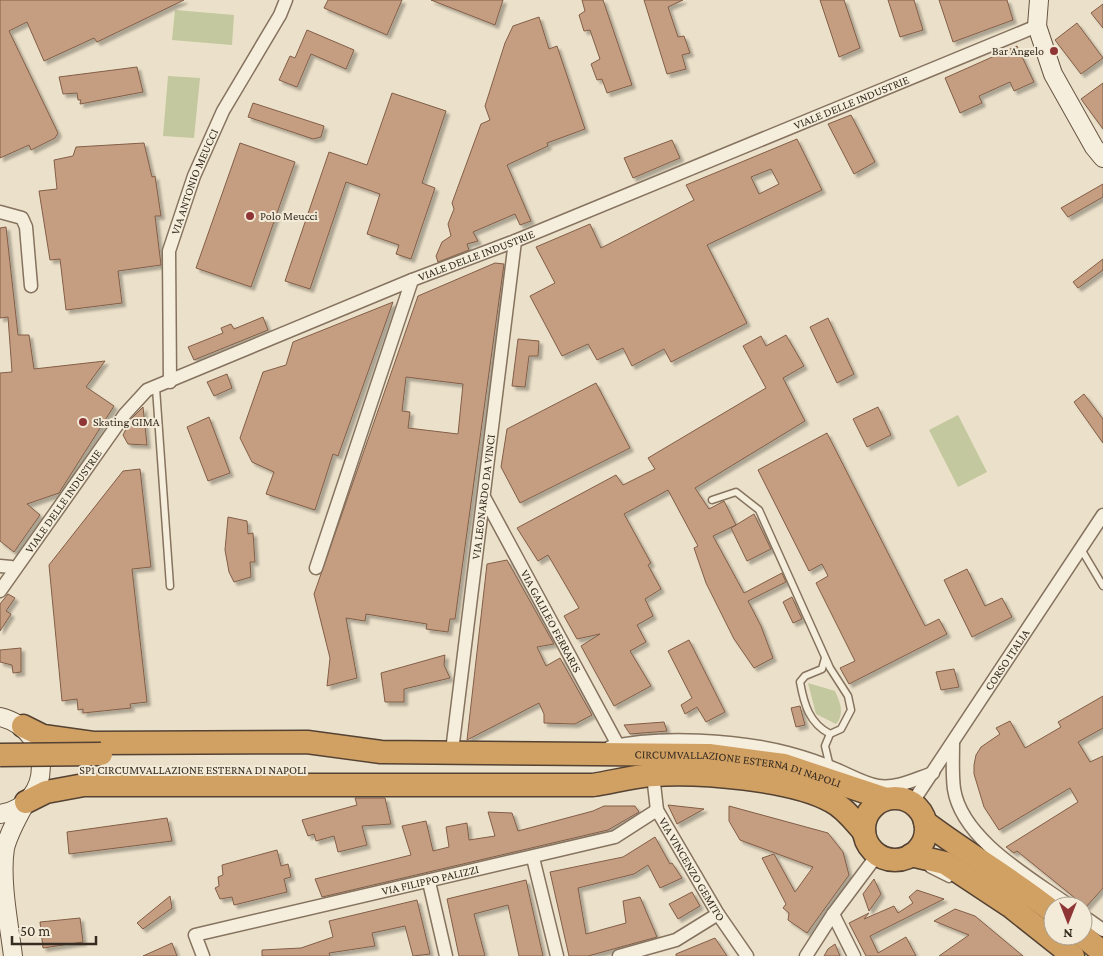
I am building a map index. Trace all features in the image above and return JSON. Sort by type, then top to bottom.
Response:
[{"type":"highway","points":[[22,726],[43,736],[93,743],[307,742],[383,762]]},
{"type":"highway","name":"CIRCUMVALLAZIONE ESTERNA DI NAPOLI","points":[[383,762],[452,751],[709,755],[750,759],[812,773],[886,799],[897,798],[912,803]]},
{"type":"highway","name":"SP1 CIRCUMVALLAZIONE ESTERNA DI NAPOLI","points":[[0,755],[100,762],[383,762]]},
{"type":"highway","name":"SP1 CIRCUMVALLAZIONE ESTERNA DI NAPOLI","points":[[0,770],[100,762]]},
{"type":"highway","name":"CIRCUMVALLAZIONE ESTERNA DI NAPOLI","points":[[383,762],[750,779],[830,800],[845,810],[864,832],[867,842],[878,854]]},
{"type":"highway","points":[[26,802],[46,792],[84,785],[593,785],[653,775]]},
{"type":"highway","points":[[864,832],[869,812],[886,799]]},
{"type":"highway","points":[[912,803],[922,813],[925,822],[924,841],[914,862]]},
{"type":"highway","points":[[925,822],[954,844],[1024,888],[1043,904]]},
{"type":"highway","points":[[878,854],[892,860],[945,862],[1010,906],[1073,956]]},
{"type":"highway","points":[[1093,944],[1103,952]]},
{"type":"street","name":"VIA ANTONIO MEUCCI","points":[[170,382],[169,250],[194,176],[223,111],[280,15],[286,0]]},
{"type":"street","points":[[1039,0],[1037,26],[1053,74],[1100,149]]},
{"type":"street","name":"VIALE DELLE INDUSTRIE","points":[[0,591],[125,414],[147,390],[156,388],[412,280],[515,241],[1037,26]]},
{"type":"street","points":[[0,212],[22,218],[26,227],[31,286]]},
{"type":"street","name":"VIA LEONARDO DA VINCI","points":[[452,751],[515,241]]},
{"type":"street","points":[[316,568],[412,280]]},
{"type":"street","name":"VIA GALILEO FERRARIS","points":[[484,498],[618,745]]},
{"type":"street","name":"CORSO ITALIA","points":[[912,803],[1103,515]]},
{"type":"street","points":[[4,569],[22,560]]},
{"type":"street","points":[[0,703],[22,726],[39,748],[42,767],[38,786],[26,802],[14,825],[5,848],[1,870],[13,956]]},
{"type":"street","points":[[0,717],[12,720],[22,726]]},
{"type":"street","points":[[587,752],[618,745],[664,740],[733,745],[786,752],[877,786],[899,785],[933,773]]},
{"type":"street","points":[[953,743],[954,790],[964,816],[994,850],[1056,896]]},
{"type":"street","name":"VIA VINCENZO GEMITO","points":[[653,775],[657,810],[718,914],[747,956]]},
{"type":"street","points":[[0,814],[10,813],[26,802]]},
{"type":"street","name":"VIA FILIPPO PALIZZI","points":[[203,956],[195,935],[615,838],[657,810]]},
{"type":"street","points":[[806,956],[833,914],[878,854]]},
{"type":"street","points":[[533,858],[557,956]]},
{"type":"street","points":[[429,882],[446,956]]},
{"type":"street","points":[[619,956],[662,951],[718,914]]},
{"type":"street","points":[[833,914],[854,956]]},
{"type":"lane","points":[[156,388],[170,586]]},
{"type":"lane","points":[[712,500],[736,492],[759,510],[825,657],[848,696],[851,710],[841,729],[830,734],[825,746],[830,767]]},
{"type":"lane","points":[[1081,548],[1103,586]]},
{"type":"lane","points":[[825,657],[822,669],[805,676],[800,682],[803,700],[811,719],[820,729],[830,734]]},
{"type":"lane","points":[[914,862],[960,885]]},
{"type":"lane","points":[[1010,916],[1038,938]]},
{"type":"green space","points":[[175,10],[234,15],[232,45],[172,40]]},
{"type":"green space","points":[[168,76],[200,78],[194,138],[163,136]]},
{"type":"green space","points":[[958,415],[987,472],[958,487],[929,430]]},
{"type":"green space","points":[[808,683],[835,691],[841,712],[836,724],[816,714]]},
{"type":"building","points":[[0,0],[184,0],[97,42],[94,38],[44,61],[27,22],[9,31],[58,133],[55,138],[31,150],[29,145],[0,158]]},
{"type":"building","points":[[328,0],[402,0],[387,35],[324,8]]},
{"type":"building","points":[[431,0],[503,0],[495,25]]},
{"type":"building","points":[[582,0],[603,0],[632,85],[607,93],[602,79],[597,80],[591,64],[600,59],[590,30],[584,31],[579,15],[585,11]]},
{"type":"building","points":[[644,0],[683,0],[668,7],[678,37],[684,36],[690,53],[682,55],[686,69],[667,74]]},
{"type":"building","points":[[820,0],[844,0],[860,48],[839,57]]},
{"type":"building","points":[[888,0],[914,0],[923,30],[900,37]]},
{"type":"building","points":[[939,0],[1007,0],[1013,20],[953,42]]},
{"type":"building","points":[[1103,4],[1103,28],[1091,13]]},
{"type":"building","points":[[539,17],[549,49],[557,46],[585,129],[547,143],[548,146],[507,165],[531,221],[520,225],[515,214],[473,232],[478,241],[467,244],[469,250],[438,262],[436,256],[442,242],[451,236],[448,224],[454,209],[452,203],[481,124],[490,120],[485,106],[505,43],[513,26]]},
{"type":"building","points":[[1077,23],[1103,58],[1081,74],[1055,40]]},
{"type":"building","points":[[307,30],[354,50],[346,69],[311,54],[297,87],[279,80],[290,56],[295,58]]},
{"type":"building","points":[[1017,46],[1034,82],[1014,91],[1010,82],[979,96],[982,103],[960,113],[945,78]]},
{"type":"building","points":[[137,67],[143,92],[80,104],[81,100],[78,100],[77,93],[63,94],[59,77]]},
{"type":"building","points":[[1103,83],[1103,129],[1081,99]]},
{"type":"building","points":[[392,93],[446,111],[422,183],[435,188],[411,259],[396,254],[399,245],[367,234],[380,194],[346,182],[310,289],[285,281],[329,152],[367,165]]},
{"type":"building","points":[[253,103],[324,126],[321,137],[313,139],[248,117]]},
{"type":"building","points":[[851,115],[875,162],[854,174],[828,124]]},
{"type":"building","points":[[797,139],[822,190],[707,245],[747,323],[671,362],[664,349],[632,366],[623,348],[597,360],[588,344],[562,356],[530,296],[555,283],[536,247],[590,224],[601,248],[694,200],[686,185]],"holes":[[[771,169],[779,184],[759,194],[751,177]]]},
{"type":"building","points":[[672,140],[680,158],[633,178],[624,158]]},
{"type":"building","points":[[144,143],[152,177],[155,176],[161,216],[155,216],[161,265],[118,271],[122,303],[66,310],[60,259],[50,260],[39,191],[57,189],[54,160],[73,156],[76,147]]},
{"type":"building","points":[[240,143],[295,162],[251,287],[196,268]]},
{"type":"building","points":[[1103,184],[1103,197],[1068,217],[1061,208]]},
{"type":"building","points":[[6,227],[18,335],[29,335],[34,369],[105,361],[86,387],[114,406],[59,493],[27,504],[40,515],[14,552],[0,541],[0,373],[12,372],[8,317],[0,318],[0,228]]},
{"type":"building","points":[[1103,259],[1103,270],[1078,288],[1073,282]]},
{"type":"building","points":[[495,263],[504,264],[455,619],[450,619],[448,632],[426,629],[427,624],[366,614],[365,621],[346,618],[357,678],[327,686],[330,658],[314,594],[418,296]],"holes":[[[406,377],[463,384],[458,434],[408,428],[410,412],[402,411]]]},
{"type":"building","points":[[393,302],[338,456],[333,454],[315,510],[266,494],[274,472],[252,462],[240,438],[263,372],[286,365],[293,342]]},
{"type":"building","points":[[263,317],[268,330],[194,360],[188,347],[223,333],[221,328],[231,324],[234,329]]},
{"type":"building","points":[[828,318],[854,374],[837,383],[810,327]]},
{"type":"building","points":[[786,335],[804,366],[783,378],[805,421],[695,488],[709,509],[724,501],[736,525],[713,536],[744,593],[782,573],[786,582],[748,601],[761,626],[773,658],[754,668],[734,639],[706,583],[694,548],[698,546],[668,490],[624,514],[651,563],[648,565],[661,589],[645,599],[653,616],[637,625],[646,642],[630,651],[651,686],[614,706],[581,646],[600,634],[577,639],[564,616],[579,608],[548,555],[538,561],[517,528],[616,475],[623,485],[655,469],[648,458],[766,388],[743,346],[761,336],[766,346]]},
{"type":"building","points":[[518,339],[539,341],[538,356],[529,356],[525,387],[512,386]]},
{"type":"building","points":[[227,374],[232,388],[214,396],[207,382]]},
{"type":"building","points":[[596,383],[630,448],[520,503],[501,467],[507,429]]},
{"type":"building","points":[[1084,394],[1103,419],[1103,443],[1074,402]]},
{"type":"building","points":[[143,407],[147,445],[128,444],[123,435],[131,419]]},
{"type":"building","points":[[878,407],[891,435],[867,447],[853,419]]},
{"type":"building","points":[[209,417],[230,473],[208,481],[187,427]]},
{"type":"building","points":[[827,433],[925,626],[939,619],[947,634],[849,684],[840,668],[855,661],[816,583],[828,576],[822,564],[809,571],[758,470]]},
{"type":"building","points":[[140,469],[151,567],[132,569],[147,702],[130,704],[131,708],[83,713],[83,709],[78,710],[77,699],[62,701],[49,565],[123,471]]},
{"type":"building","points":[[754,514],[771,549],[747,561],[731,528]]},
{"type":"building","points":[[228,517],[247,521],[248,534],[253,533],[255,562],[250,562],[251,577],[234,582],[229,572],[225,550]]},
{"type":"building","points":[[507,560],[554,644],[537,647],[546,666],[560,658],[592,715],[575,724],[544,723],[544,714],[539,703],[467,740],[487,564]]},
{"type":"building","points":[[967,569],[985,606],[1002,598],[1012,617],[972,637],[944,580]]},
{"type":"building","points":[[8,594],[15,598],[6,611],[11,614],[0,631],[0,604]]},
{"type":"building","points":[[792,597],[802,619],[793,623],[783,602]]},
{"type":"building","points":[[689,640],[725,712],[706,722],[697,707],[685,714],[681,705],[692,698],[668,651]]},
{"type":"building","points":[[21,648],[21,672],[13,673],[12,665],[0,662],[0,650]]},
{"type":"building","points":[[445,655],[444,665],[450,678],[404,689],[404,702],[385,702],[381,673]]},
{"type":"building","points":[[954,669],[959,687],[941,690],[936,672]]},
{"type":"building","points":[[1103,696],[1103,728],[1078,742],[1090,762],[1103,756],[1103,888],[1093,899],[1093,896],[1072,896],[1017,851],[1014,853],[1006,847],[1078,802],[1070,788],[999,830],[984,807],[974,774],[976,755],[981,747],[1000,734],[996,728],[1010,721],[1025,748],[1061,727],[1058,722]]},
{"type":"building","points":[[800,706],[805,725],[796,727],[791,708]]},
{"type":"building","points":[[664,722],[667,731],[630,734],[624,725]]},
{"type":"building","points":[[355,798],[385,798],[391,824],[362,826],[367,845],[338,852],[334,836],[316,841],[314,834],[308,836],[302,820],[357,805]]},
{"type":"building","points":[[668,805],[704,809],[677,824]]},
{"type":"building","points":[[604,806],[635,806],[639,812],[608,830],[322,897],[315,879],[411,855],[402,826],[426,821],[433,851],[449,847],[446,827],[467,823],[469,840],[495,836],[488,812],[512,813],[518,831],[593,811]]},
{"type":"building","points":[[729,806],[828,833],[843,852],[849,875],[807,933],[788,920],[789,913],[783,908],[786,904],[762,858],[774,854],[795,892],[813,867],[740,840],[729,821]]},
{"type":"building","points":[[167,818],[172,841],[69,854],[67,832]]},
{"type":"building","points":[[655,837],[670,864],[672,863],[682,878],[660,888],[648,865],[634,874],[578,888],[586,934],[626,923],[623,901],[640,897],[657,937],[588,956],[569,956],[550,872],[623,857]]},
{"type":"building","points":[[277,850],[281,866],[288,864],[291,877],[284,879],[287,892],[234,905],[232,897],[220,899],[215,888],[219,886],[218,877],[223,875],[222,865]]},
{"type":"building","points":[[874,879],[881,894],[869,911],[863,894]]},
{"type":"building","points":[[526,880],[543,956],[519,956],[508,905],[474,914],[485,956],[459,956],[447,899]]},
{"type":"building","points":[[917,890],[944,899],[870,936],[878,953],[906,937],[916,956],[866,956],[849,923],[869,913],[864,919],[894,906],[898,913],[913,903],[909,897]]},
{"type":"building","points":[[692,892],[700,906],[678,919],[669,904]]},
{"type":"building","points":[[170,896],[172,908],[143,929],[137,923]]},
{"type":"building","points":[[417,900],[430,954],[413,956],[405,926],[372,933],[375,946],[329,953],[330,956],[262,956],[262,950],[301,948],[333,937],[329,921]]},
{"type":"building","points":[[955,909],[975,916],[1023,956],[939,956],[969,935],[934,921]]},
{"type":"building","points":[[80,918],[83,942],[43,948],[40,922]]},
{"type":"building","points":[[715,938],[727,956],[676,956],[676,954]]},
{"type":"building","points":[[172,943],[177,956],[143,956]]},
{"type":"building","points":[[835,944],[840,956],[824,956],[828,949]]},
{"type":"place","name":"Bar Angelo","points":[[1054,51]]},
{"type":"place","name":"Polo Meucci","points":[[250,216]]},
{"type":"place","name":"Skating GIMA","points":[[83,422]]}]
